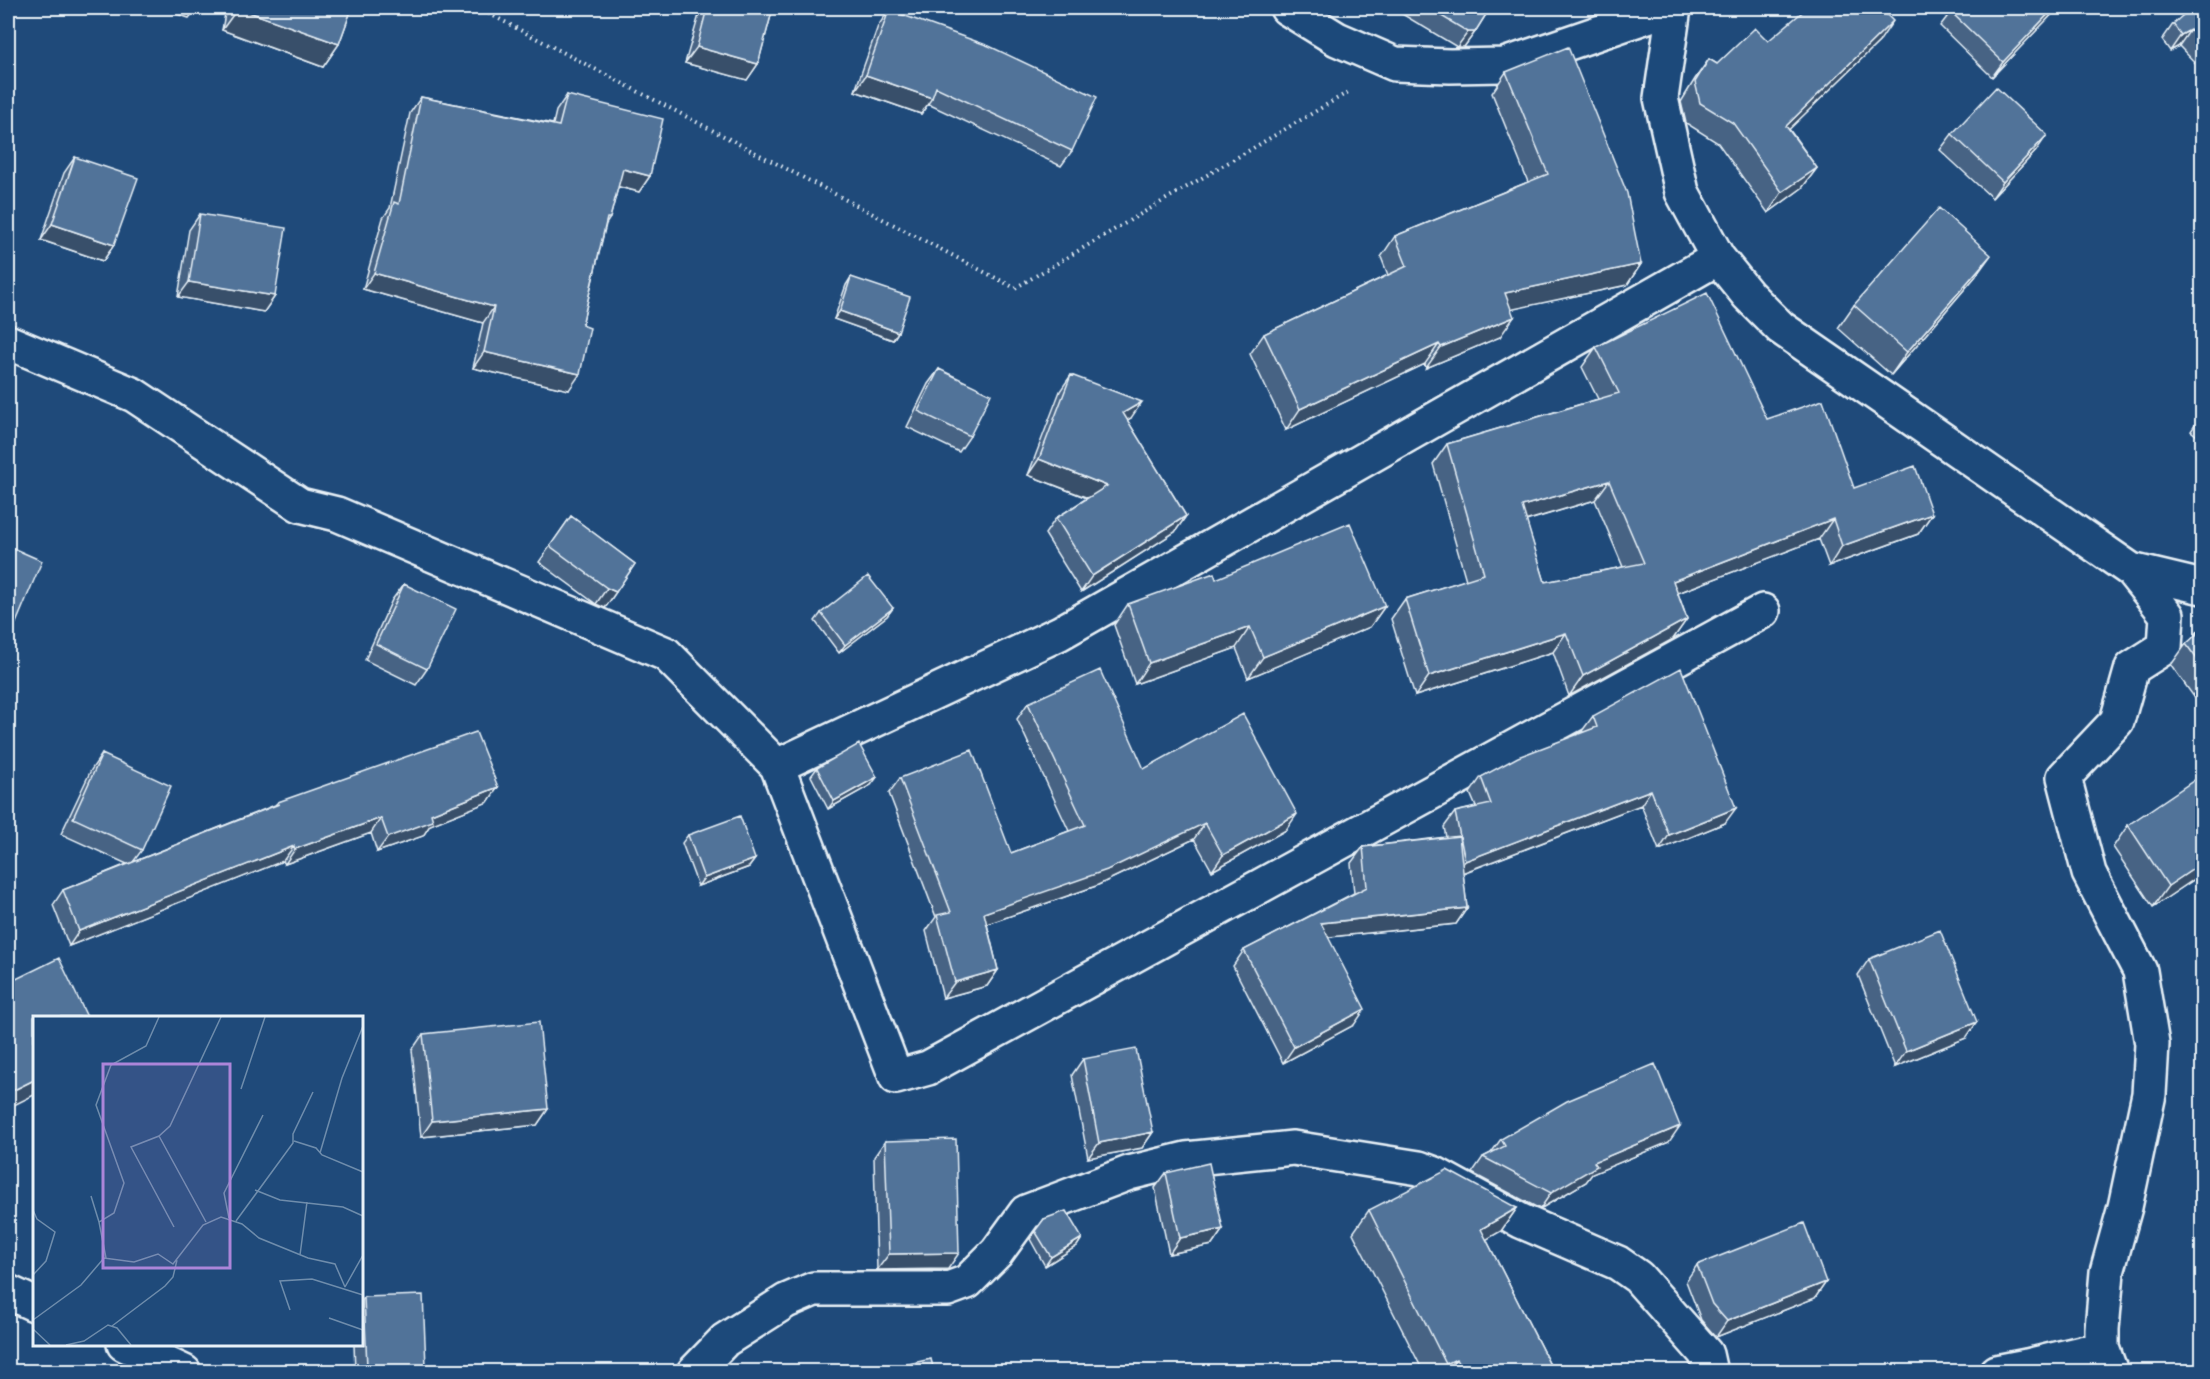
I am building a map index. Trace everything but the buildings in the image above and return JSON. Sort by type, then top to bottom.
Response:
[{"type":"street","points":[[1287,8],[1337,39],[1395,64],[1504,65],[1673,8],[1661,98],[1682,192],[1718,258],[1748,295],[1781,328],[2131,570],[2168,615],[2165,647],[2132,668],[2118,721],[2064,777],[2089,873],[2140,970],[2152,1044],[2149,1094],[2125,1207],[2107,1272],[2102,1329],[2107,1360],[2027,1366],[1996,1371]]},
{"type":"street","points":[[777,766],[1060,633],[1718,258]]},
{"type":"street","points":[[8,342],[134,395],[300,505],[337,514],[666,654],[777,766],[896,1077],[928,1068],[1763,611]]},
{"type":"street","points":[[2131,570],[2202,587]]},
{"type":"street","points":[[694,1371],[725,1340],[786,1301],[814,1289],[948,1289],[967,1282],[997,1252],[1026,1212],[1129,1173],[1185,1159],[1293,1148],[1419,1168],[1435,1174],[1521,1221],[1618,1263],[1638,1277],[1706,1354],[1710,1371]]},
{"type":"street","points":[[8,1292],[33,1304]]},
{"type":"street","points":[[128,1346],[184,1371]]},
{"type":"path","points":[[478,8],[1015,288],[1395,64]]}]
